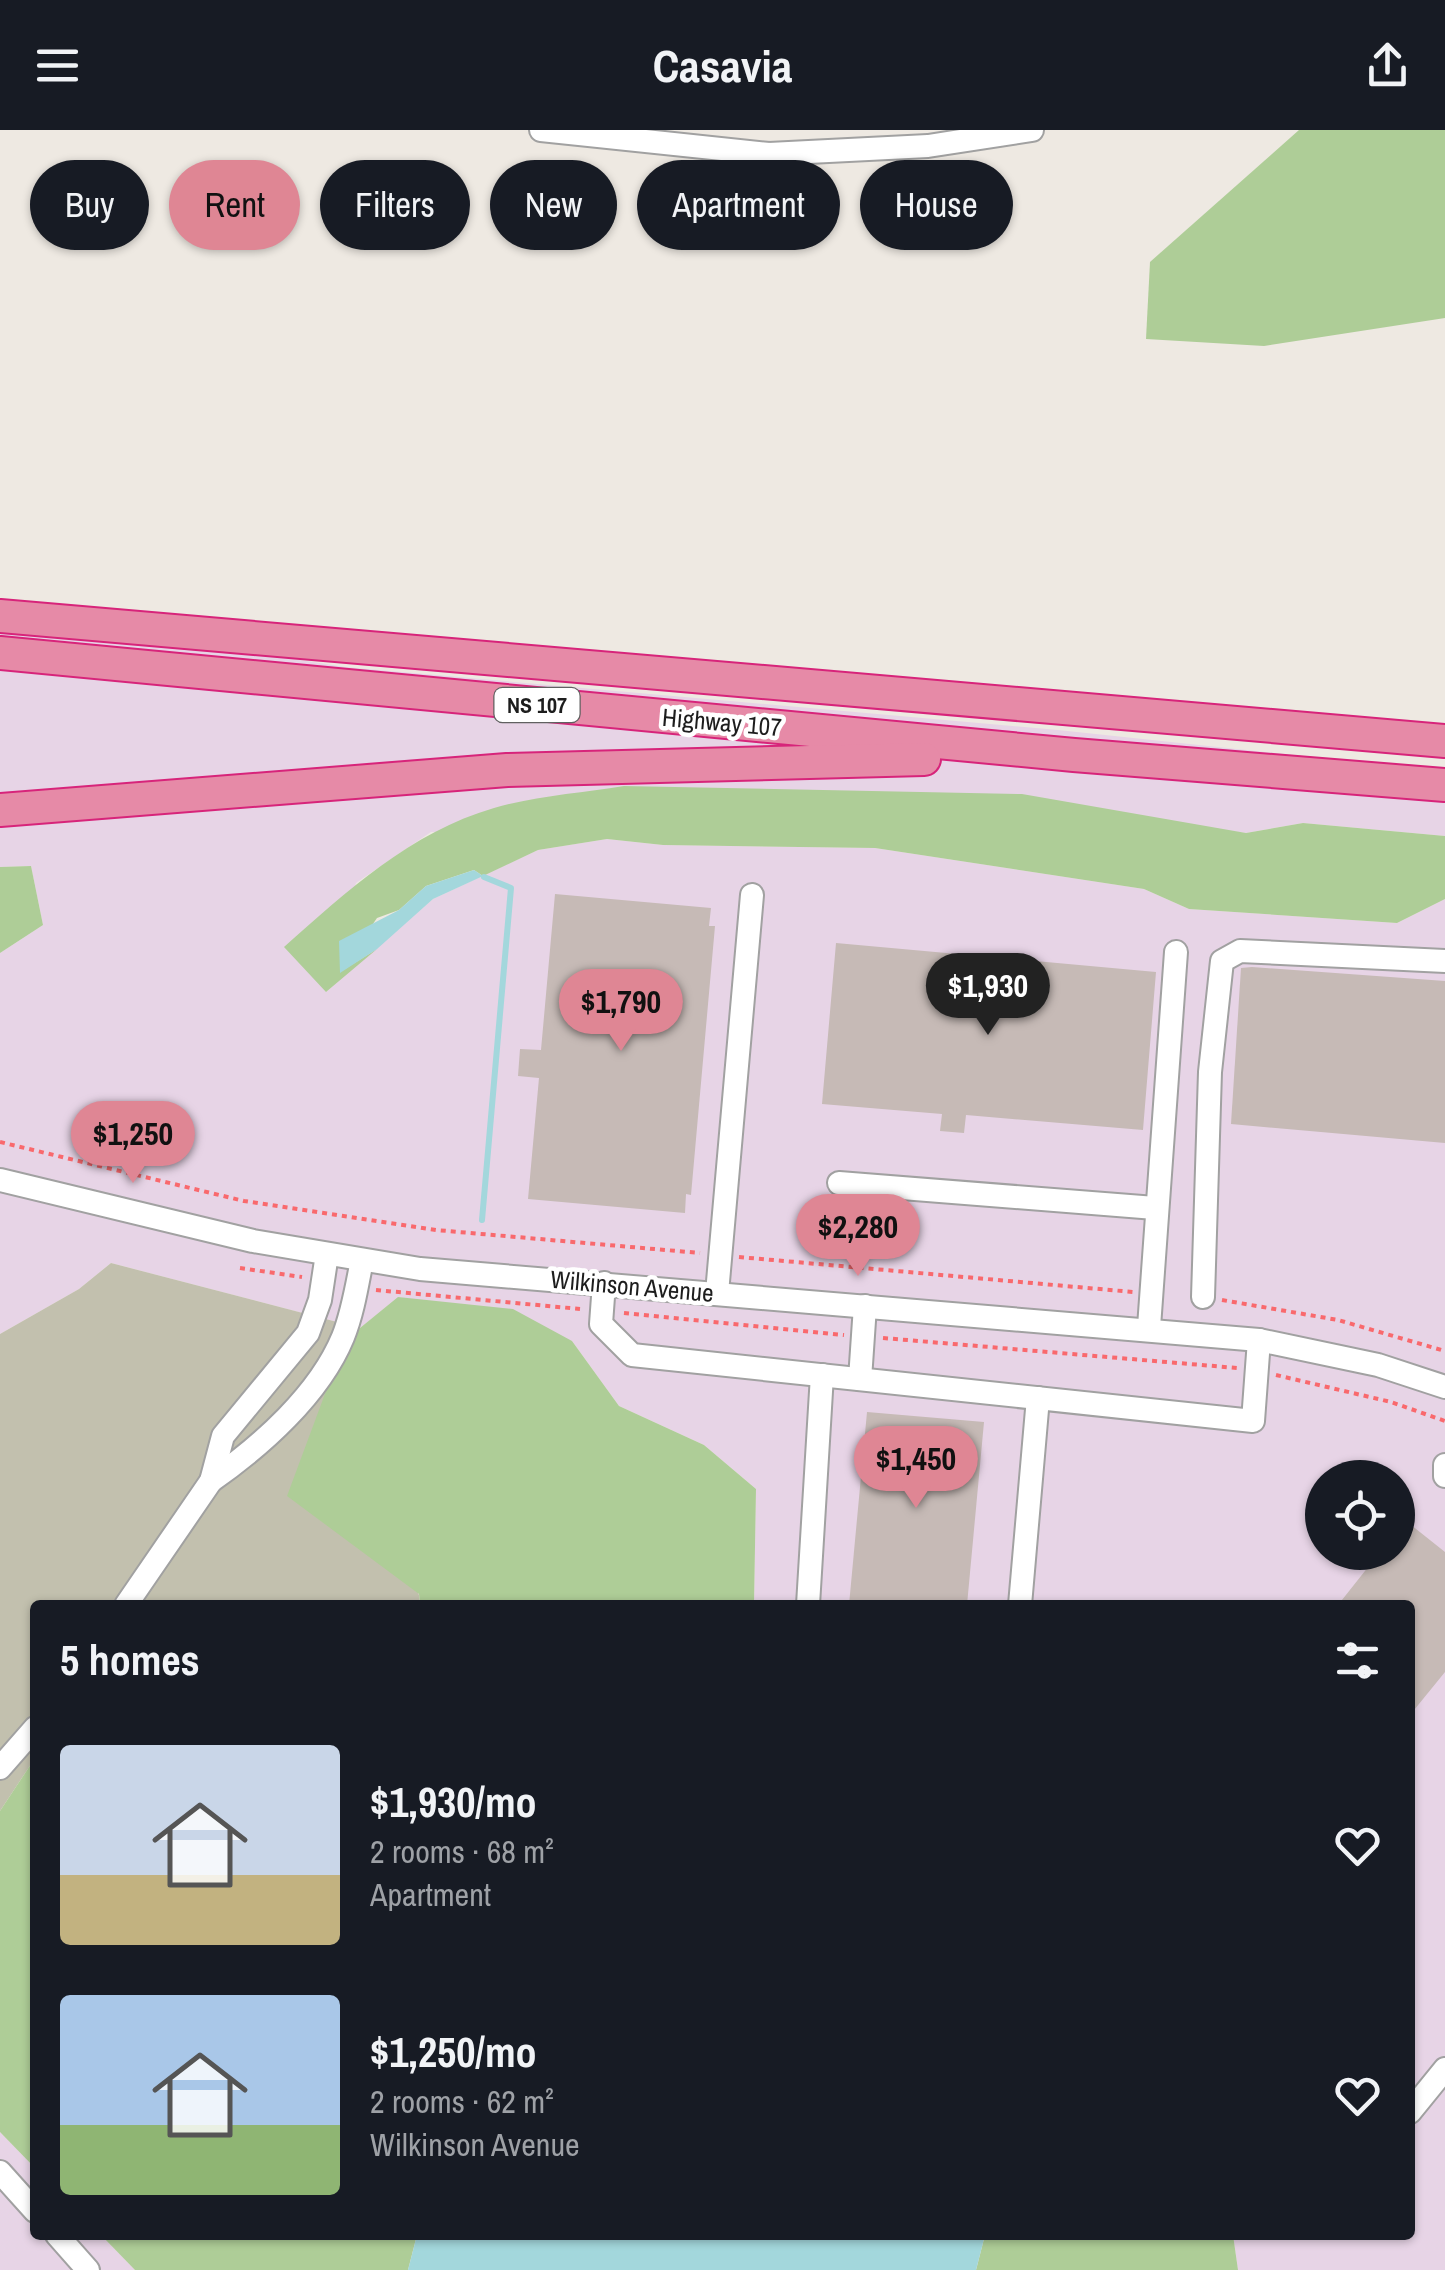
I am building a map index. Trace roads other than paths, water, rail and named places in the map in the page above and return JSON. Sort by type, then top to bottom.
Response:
[{"type":"highway","name":"Highway 107","points":[[0,616],[1445,742]]},
{"type":"highway","name":"Highway 107","points":[[0,653],[1074,755],[1445,784]]},
{"type":"highway","points":[[0,810],[507,770],[1074,755]]},
{"type":"street","points":[[540,130],[769,154],[928,146],[1032,130]]},
{"type":"street","points":[[717,1293],[752,895]]},
{"type":"street","points":[[1204,1297],[1210,1072],[1222,961],[1240,951],[1445,962]]},
{"type":"street","points":[[1149,1327],[1154,1208],[1176,952]]},
{"type":"street","name":"Wilkinson Avenue","points":[[0,1180],[254,1241],[362,1260],[865,1306],[1149,1327],[1259,1340],[1378,1364],[1445,1387]]},
{"type":"street","points":[[839,1183],[1154,1208]]},
{"type":"street","points":[[129,1600],[211,1481],[223,1436],[308,1333],[320,1300],[327,1254]]},
{"type":"street","points":[[211,1481],[246,1457],[323,1372],[343,1338],[362,1260]]},
{"type":"street","points":[[604,1283],[600,1324],[632,1355],[1253,1421],[1259,1340]]},
{"type":"street","points":[[860,1379],[865,1306]]},
{"type":"street","points":[[808,1600],[822,1375]]},
{"type":"street","points":[[1020,1600],[1038,1398]]},
{"type":"street","points":[[1445,1465],[1445,1476]]},
{"type":"street","points":[[0,1768],[30,1734]]},
{"type":"street","points":[[1415,2106],[1445,2069]]},
{"type":"street","points":[[0,2172],[30,2205]]},
{"type":"street","points":[[61,2240],[88,2270]]},
{"type":"water","points":[[474,870],[483,876],[433,899],[377,949],[340,973],[339,941],[399,910],[426,886]]},
{"type":"water","points":[[416,2240],[984,2240],[976,2270],[408,2270]]},
{"type":"waterway","points":[[482,1220],[511,888],[484,877]]}]
